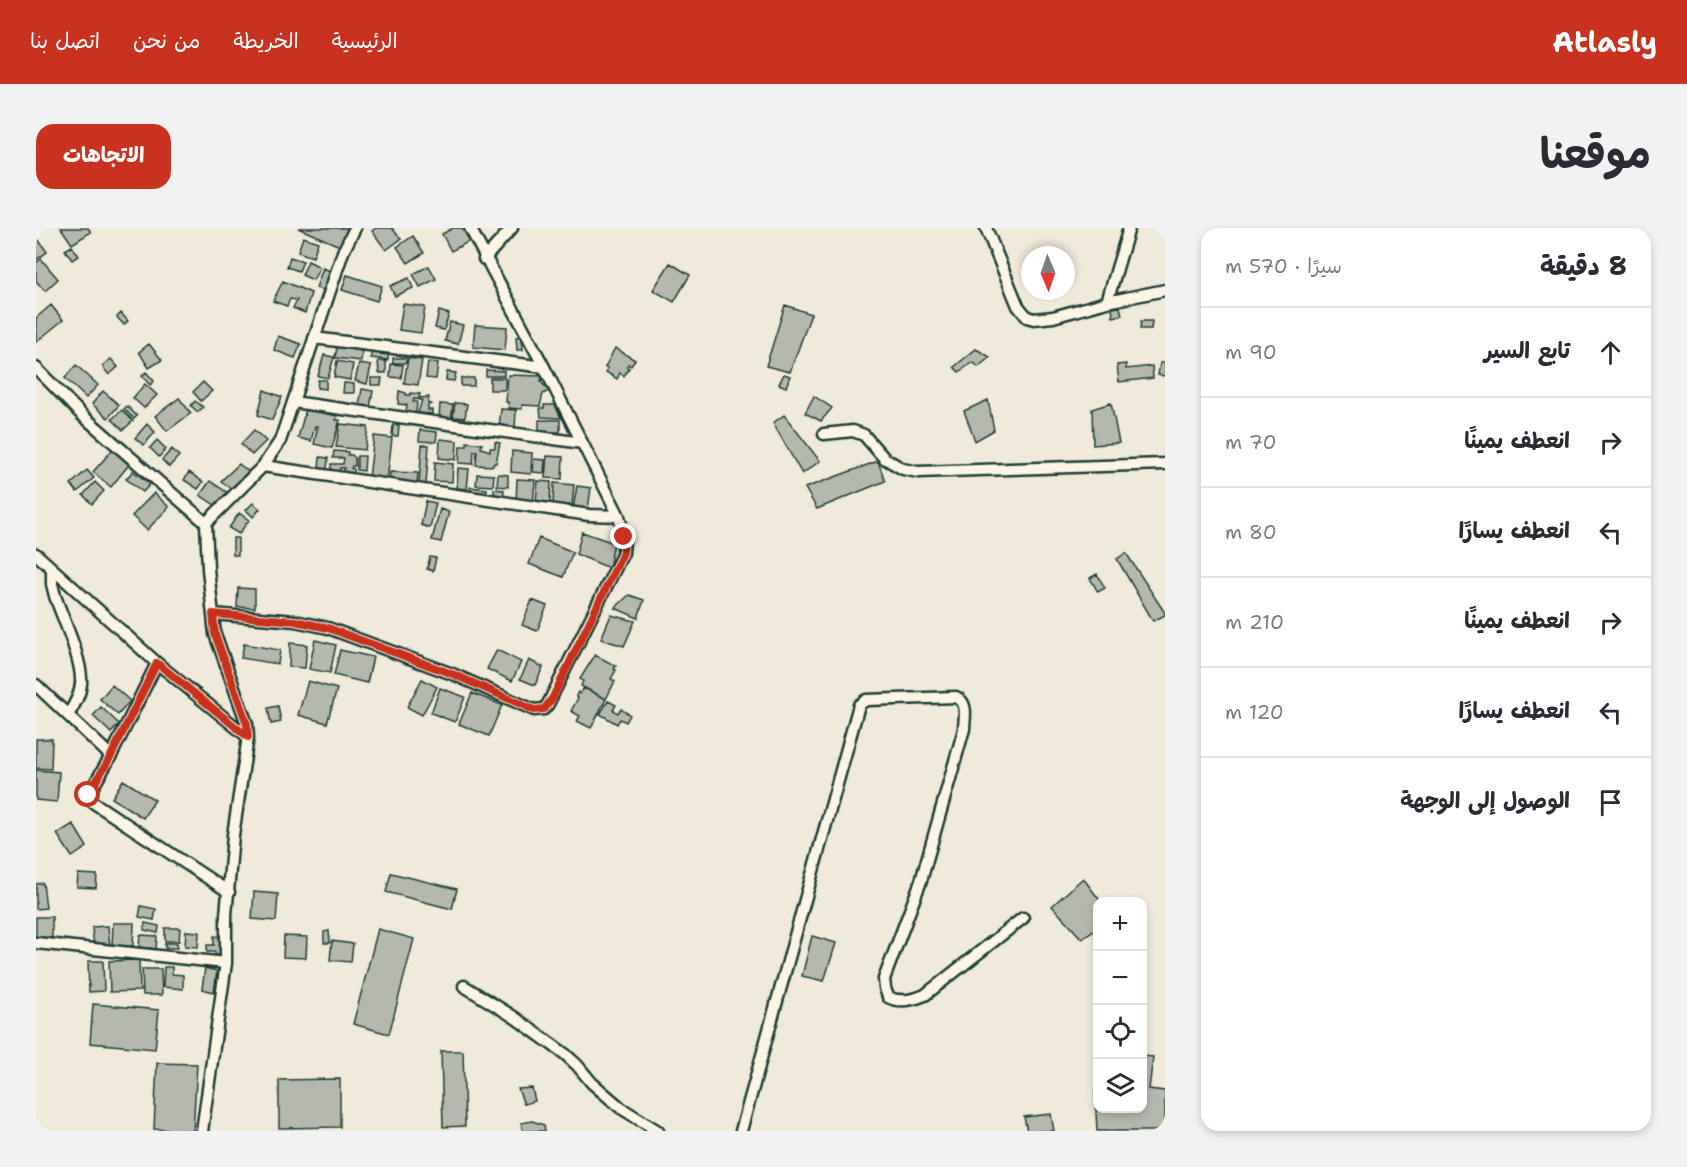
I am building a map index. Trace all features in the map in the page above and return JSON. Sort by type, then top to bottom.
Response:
[{"type":"street","points":[[206,523],[263,466],[280,441],[343,252],[355,228]]},
{"type":"street","points":[[213,614],[295,621],[328,628],[455,675],[534,710],[544,709],[552,699],[623,553],[624,537],[619,516],[543,367],[484,259],[470,228]]},
{"type":"street","points":[[484,259],[512,228]]},
{"type":"street","points":[[986,228],[1018,306],[1027,317],[1034,319],[1053,317],[1107,302],[1165,290]]},
{"type":"street","points":[[1107,302],[1129,228]]},
{"type":"street","points":[[314,338],[543,367]]},
{"type":"street","points":[[36,368],[82,415],[206,523],[215,634],[247,724],[248,737],[234,835],[226,915],[226,963],[202,1131]]},
{"type":"street","points":[[293,402],[582,443]]},
{"type":"street","points":[[825,434],[853,430],[864,435],[884,458],[903,469],[918,472],[1165,464]]},
{"type":"street","points":[[263,466],[589,515],[619,516]]},
{"type":"street","points":[[36,554],[157,663],[248,737]]},
{"type":"street","points":[[52,570],[55,596],[80,669],[81,685],[68,715]]},
{"type":"street","points":[[157,663],[111,756],[88,795],[91,801],[229,892]]},
{"type":"street","points":[[36,685],[111,756]]},
{"type":"street","points":[[741,1131],[859,705],[866,700],[956,697],[965,705],[964,729],[921,881],[884,979],[888,997],[898,1000],[925,995],[1023,918]]},
{"type":"street","points":[[36,943],[226,963]]},
{"type":"street","points":[[464,986],[514,1017],[565,1054],[578,1065],[592,1083],[621,1108],[658,1131]]},
{"type":"building","points":[[61,228],[88,228],[91,232],[72,244]]},
{"type":"building","points":[[298,228],[350,228],[342,247]]},
{"type":"building","points":[[376,228],[392,228],[401,239],[386,250],[372,231]]},
{"type":"building","points":[[453,228],[463,228],[470,241],[451,251],[442,234]]},
{"type":"building","points":[[413,236],[424,253],[408,263],[397,247]]},
{"type":"building","points":[[303,237],[318,242],[313,257],[298,252]]},
{"type":"building","points":[[38,239],[47,252],[36,260],[36,240]]},
{"type":"building","points":[[72,246],[79,256],[72,260],[65,250]]},
{"type":"building","points":[[290,257],[303,261],[299,271],[287,267]]},
{"type":"building","points":[[41,259],[58,279],[45,291],[36,281],[36,263]]},
{"type":"building","points":[[308,261],[320,267],[313,280],[302,275]]},
{"type":"building","points":[[670,263],[690,275],[674,302],[653,290]]},
{"type":"building","points":[[429,266],[436,279],[420,287],[413,274]]},
{"type":"building","points":[[323,268],[333,272],[327,291],[316,288]]},
{"type":"building","points":[[347,275],[382,286],[377,301],[342,290]]},
{"type":"building","points":[[409,278],[413,288],[395,296],[390,286]]},
{"type":"building","points":[[283,281],[311,293],[305,313],[293,308],[297,300],[290,299],[287,306],[273,301]]},
{"type":"building","points":[[403,304],[425,307],[421,333],[399,330]]},
{"type":"building","points":[[51,305],[63,320],[36,342],[36,318]]},
{"type":"building","points":[[785,305],[811,314],[790,372],[766,366]]},
{"type":"building","points":[[1120,307],[1122,315],[1113,317],[1112,308]]},
{"type":"building","points":[[439,311],[449,314],[444,330],[435,328]]},
{"type":"building","points":[[121,313],[128,321],[124,325],[117,317]]},
{"type":"building","points":[[1141,321],[1152,321],[1151,329],[1140,329]]},
{"type":"building","points":[[450,322],[463,325],[458,344],[445,341]]},
{"type":"building","points":[[475,325],[507,327],[505,350],[473,347]]},
{"type":"building","points":[[278,336],[301,344],[295,358],[274,350]]},
{"type":"building","points":[[522,336],[523,350],[517,350],[516,337]]},
{"type":"building","points":[[149,344],[162,360],[149,368],[139,352]]},
{"type":"building","points":[[337,347],[362,351],[361,361],[335,358]]},
{"type":"building","points":[[615,348],[635,360],[631,366],[628,364],[629,368],[624,376],[620,373],[617,379],[606,372],[608,368],[605,367]]},
{"type":"building","points":[[976,349],[990,357],[978,367],[973,362],[959,372],[954,367]]},
{"type":"building","points":[[371,353],[388,355],[388,360],[371,358]]},
{"type":"building","points":[[324,355],[334,357],[328,378],[318,376]]},
{"type":"building","points":[[393,358],[406,358],[406,363],[393,363]]},
{"type":"building","points":[[408,358],[422,360],[418,385],[404,383]]},
{"type":"building","points":[[111,359],[118,367],[109,375],[102,366]]},
{"type":"building","points":[[337,361],[353,364],[350,380],[334,377]]},
{"type":"building","points":[[378,361],[386,361],[386,373],[379,373]]},
{"type":"building","points":[[428,362],[438,363],[436,379],[426,378]]},
{"type":"building","points":[[1160,363],[1165,363],[1165,376],[1158,375]]},
{"type":"building","points":[[359,364],[371,366],[367,384],[355,381]]},
{"type":"building","points":[[391,364],[403,365],[401,378],[390,377]]},
{"type":"building","points":[[1126,364],[1126,369],[1152,366],[1153,378],[1119,382],[1117,365]]},
{"type":"building","points":[[76,365],[98,385],[86,398],[65,378]]},
{"type":"building","points":[[486,370],[504,371],[504,376],[486,376]]},
{"type":"building","points":[[146,372],[154,381],[150,385],[142,376]]},
{"type":"building","points":[[447,372],[456,373],[454,381],[446,380]]},
{"type":"building","points":[[784,374],[790,376],[786,387],[779,384]]},
{"type":"building","points":[[508,375],[542,376],[541,382],[549,391],[543,394],[540,406],[522,405],[522,409],[509,408],[506,402]]},
{"type":"building","points":[[371,378],[382,378],[381,385],[371,385]]},
{"type":"building","points":[[461,378],[474,378],[474,386],[461,386]]},
{"type":"building","points":[[490,378],[505,378],[505,390],[490,390]]},
{"type":"building","points":[[318,380],[326,380],[326,389],[317,388]]},
{"type":"building","points":[[203,382],[212,391],[201,401],[193,392]]},
{"type":"building","points":[[344,383],[354,384],[354,393],[343,393]]},
{"type":"building","points":[[145,384],[157,395],[144,408],[133,398]]},
{"type":"building","points":[[362,389],[373,391],[370,408],[359,406]]},
{"type":"building","points":[[264,390],[282,397],[272,420],[258,415]]},
{"type":"building","points":[[103,391],[119,405],[108,418],[92,404]]},
{"type":"building","points":[[399,391],[406,395],[420,394],[419,398],[429,397],[428,403],[431,404],[428,405],[428,410],[432,410],[432,414],[418,413],[422,400],[414,399],[413,402],[417,402],[416,413],[406,412],[407,405],[398,404]]},
{"type":"building","points":[[814,396],[832,408],[821,421],[805,413]]},
{"type":"building","points":[[179,398],[191,413],[167,431],[155,416]]},
{"type":"building","points":[[988,400],[994,430],[975,441],[964,411]]},
{"type":"building","points":[[195,401],[203,407],[198,412],[191,406]]},
{"type":"building","points":[[455,403],[467,404],[465,418],[453,417]]},
{"type":"building","points":[[1111,403],[1119,443],[1093,445],[1092,409]]},
{"type":"building","points":[[440,404],[453,405],[451,421],[439,419]]},
{"type":"building","points":[[544,405],[555,405],[561,418],[541,417],[540,408],[544,408]]},
{"type":"building","points":[[127,406],[137,416],[134,419],[124,409]]},
{"type":"building","points":[[306,409],[337,416],[336,420],[340,420],[332,448],[314,444],[318,426],[315,426],[311,441],[298,438]]},
{"type":"building","points":[[501,409],[516,410],[515,429],[499,428]]},
{"type":"building","points":[[122,410],[133,421],[123,430],[112,419]]},
{"type":"building","points":[[784,415],[820,461],[802,474],[773,423]]},
{"type":"building","points":[[539,420],[560,420],[560,432],[539,432]]},
{"type":"building","points":[[147,424],[155,432],[144,445],[135,438]]},
{"type":"building","points":[[340,424],[368,427],[365,450],[336,447]]},
{"type":"building","points":[[393,425],[399,425],[398,436],[392,436]]},
{"type":"building","points":[[254,430],[266,441],[252,455],[241,444]]},
{"type":"building","points":[[420,430],[437,432],[436,442],[419,441]]},
{"type":"building","points":[[374,436],[392,438],[387,480],[369,478]]},
{"type":"building","points":[[440,439],[457,441],[456,460],[439,458]]},
{"type":"building","points":[[157,440],[166,449],[159,457],[150,448]]},
{"type":"building","points":[[467,442],[482,444],[481,448],[490,451],[490,448],[495,448],[495,442],[500,443],[496,463],[493,466],[476,465],[477,451],[474,451],[473,464],[459,463],[460,446],[467,446]]},
{"type":"building","points":[[422,445],[429,445],[426,484],[419,484]]},
{"type":"building","points":[[114,448],[131,462],[111,487],[93,472]]},
{"type":"building","points":[[172,449],[179,456],[169,467],[162,460]]},
{"type":"building","points":[[334,451],[348,452],[348,455],[355,458],[355,466],[351,468],[354,469],[354,474],[343,472],[345,468],[340,468],[340,472],[331,471],[331,464],[343,464],[344,458],[333,458]]},
{"type":"building","points":[[512,451],[532,453],[531,474],[511,472]]},
{"type":"building","points":[[357,456],[365,456],[364,471],[357,470]]},
{"type":"building","points":[[547,456],[563,457],[562,479],[545,478]]},
{"type":"building","points":[[320,457],[328,458],[327,469],[319,468]]},
{"type":"building","points":[[534,459],[545,460],[544,473],[533,472]]},
{"type":"building","points":[[878,461],[885,481],[817,509],[805,488]]},
{"type":"building","points":[[435,462],[453,464],[452,482],[434,481]]},
{"type":"building","points":[[239,464],[249,472],[231,488],[221,481]]},
{"type":"building","points":[[458,468],[469,469],[467,489],[457,488]]},
{"type":"building","points":[[87,470],[94,478],[77,492],[71,484]]},
{"type":"building","points":[[133,471],[150,484],[143,492],[126,479]]},
{"type":"building","points":[[189,472],[203,482],[198,489],[184,480]]},
{"type":"building","points":[[390,472],[418,473],[417,483],[389,481]]},
{"type":"building","points":[[477,474],[494,475],[493,486],[476,485]]},
{"type":"building","points":[[498,474],[508,475],[508,487],[497,486]]},
{"type":"building","points":[[517,479],[535,480],[533,504],[516,503]]},
{"type":"building","points":[[210,481],[228,493],[218,507],[200,495]]},
{"type":"building","points":[[538,481],[551,482],[550,502],[536,501]]},
{"type":"building","points":[[95,482],[104,491],[92,504],[83,495]]},
{"type":"building","points":[[554,483],[574,485],[572,505],[553,504]]},
{"type":"building","points":[[577,486],[591,488],[588,509],[573,509]]},
{"type":"building","points":[[470,487],[487,489],[486,498],[469,497]]},
{"type":"building","points":[[494,489],[504,490],[503,500],[494,499]]},
{"type":"building","points":[[154,493],[169,507],[147,530],[132,516]]},
{"type":"building","points":[[426,501],[436,503],[430,528],[421,525]]},
{"type":"building","points":[[253,503],[260,509],[253,517],[246,510]]},
{"type":"building","points":[[440,509],[449,512],[441,542],[432,540]]},
{"type":"building","points":[[239,513],[249,520],[239,534],[229,528]]},
{"type":"building","points":[[582,532],[614,543],[609,568],[576,554]]},
{"type":"building","points":[[233,538],[238,538],[238,555],[233,555]]},
{"type":"building","points":[[539,538],[573,552],[563,577],[529,564]]},
{"type":"building","points":[[1126,553],[1165,615],[1153,621],[1117,559]]},
{"type":"building","points":[[430,557],[436,558],[433,571],[427,569]]},
{"type":"building","points":[[1097,574],[1105,588],[1098,592],[1090,578]]},
{"type":"building","points":[[238,588],[255,589],[255,608],[237,607]]},
{"type":"building","points":[[629,595],[644,600],[638,618],[615,608]]},
{"type":"building","points":[[532,600],[547,606],[537,631],[522,625]]},
{"type":"building","points":[[611,615],[635,621],[624,646],[601,639]]},
{"type":"building","points":[[315,640],[336,645],[330,673],[309,669]]},
{"type":"building","points":[[290,643],[307,645],[305,668],[289,667]]},
{"type":"building","points":[[244,644],[280,650],[278,664],[241,658]]},
{"type":"building","points":[[340,650],[373,657],[367,683],[334,675]]},
{"type":"building","points":[[497,650],[521,662],[512,681],[487,669]]},
{"type":"building","points":[[595,655],[616,666],[611,679],[615,681],[606,699],[581,686],[583,681],[580,679]]},
{"type":"building","points":[[529,660],[543,667],[535,685],[520,679]]},
{"type":"building","points":[[422,679],[437,687],[422,715],[407,707]]},
{"type":"building","points":[[308,681],[337,689],[327,723],[298,715]]},
{"type":"building","points":[[112,685],[130,701],[118,715],[100,699]]},
{"type":"building","points":[[440,688],[465,697],[455,722],[431,713]]},
{"type":"building","points":[[584,688],[606,699],[591,728],[577,721],[580,716],[571,711],[578,698],[576,696],[578,692],[580,694]]},
{"type":"building","points":[[472,693],[502,705],[489,736],[459,724]]},
{"type":"building","points":[[608,701],[616,705],[613,710],[618,713],[621,709],[630,715],[626,722],[620,719],[617,724],[600,714]]},
{"type":"building","points":[[278,706],[281,722],[271,724],[268,708]]},
{"type":"building","points":[[101,707],[119,724],[111,733],[93,716]]},
{"type":"building","points":[[36,739],[52,739],[51,769],[36,768]]},
{"type":"building","points":[[36,770],[59,772],[57,802],[36,800]]},
{"type":"building","points":[[123,780],[155,800],[143,818],[112,798]]},
{"type":"building","points":[[73,824],[87,847],[72,857],[57,834]]},
{"type":"building","points":[[391,873],[457,889],[452,909],[386,892]]},
{"type":"building","points":[[78,874],[97,875],[96,888],[77,887]]},
{"type":"building","points":[[1083,878],[1097,897],[1093,897],[1093,931],[1082,939],[1052,906]]},
{"type":"building","points":[[43,883],[46,908],[36,909],[36,884]]},
{"type":"building","points":[[254,892],[278,894],[276,921],[252,919]]},
{"type":"building","points":[[141,906],[156,909],[154,920],[139,917]]},
{"type":"building","points":[[36,917],[52,917],[52,940],[36,940]]},
{"type":"building","points":[[113,923],[134,923],[133,946],[112,946]]},
{"type":"building","points":[[145,923],[159,926],[158,933],[144,930]]},
{"type":"building","points":[[108,926],[110,947],[94,948],[92,927]]},
{"type":"building","points":[[165,928],[180,928],[179,941],[165,941]]},
{"type":"building","points":[[378,929],[414,939],[389,1034],[353,1024]]},
{"type":"building","points":[[186,931],[199,932],[198,947],[185,946]]},
{"type":"building","points":[[329,931],[330,943],[324,943],[324,932]]},
{"type":"building","points":[[140,935],[157,936],[156,949],[139,947]]},
{"type":"building","points":[[214,936],[221,937],[220,955],[207,952],[207,945],[214,945]]},
{"type":"building","points":[[284,936],[307,937],[306,958],[283,957]]},
{"type":"building","points":[[812,936],[836,943],[824,981],[802,976]]},
{"type":"building","points":[[332,941],[353,944],[351,962],[330,960]]},
{"type":"building","points":[[165,943],[177,943],[178,948],[165,948]]},
{"type":"building","points":[[139,960],[140,991],[110,992],[109,961]]},
{"type":"building","points":[[88,961],[103,961],[104,991],[89,992]]},
{"type":"building","points":[[164,967],[172,967],[172,974],[183,975],[183,989],[163,987]]},
{"type":"building","points":[[205,968],[217,971],[214,992],[202,989]]},
{"type":"building","points":[[142,969],[161,969],[162,995],[143,995]]},
{"type":"building","points":[[93,1004],[159,1010],[155,1049],[90,1043]]},
{"type":"building","points":[[441,1051],[463,1051],[465,1126],[443,1127]]},
{"type":"building","points":[[1147,1056],[1153,1057],[1149,1089],[1165,1091],[1165,1131],[1097,1131],[1096,1113],[1147,1113]]},
{"type":"building","points":[[157,1063],[197,1064],[193,1131],[154,1129]]},
{"type":"building","points":[[340,1079],[340,1127],[279,1128],[279,1080]]},
{"type":"building","points":[[532,1088],[535,1101],[524,1104],[518,1089]]},
{"type":"building","points":[[1051,1114],[1054,1131],[1027,1131],[1024,1117]]},
{"type":"building","points":[[532,1121],[544,1125],[545,1131],[523,1131],[521,1123]]},
{"type":"route","points":[[88,795],[111,756],[157,663],[248,737],[247,724],[236,687],[215,634],[213,614],[295,621],[328,628],[455,675],[540,711],[552,699],[623,553],[624,537]]}]
